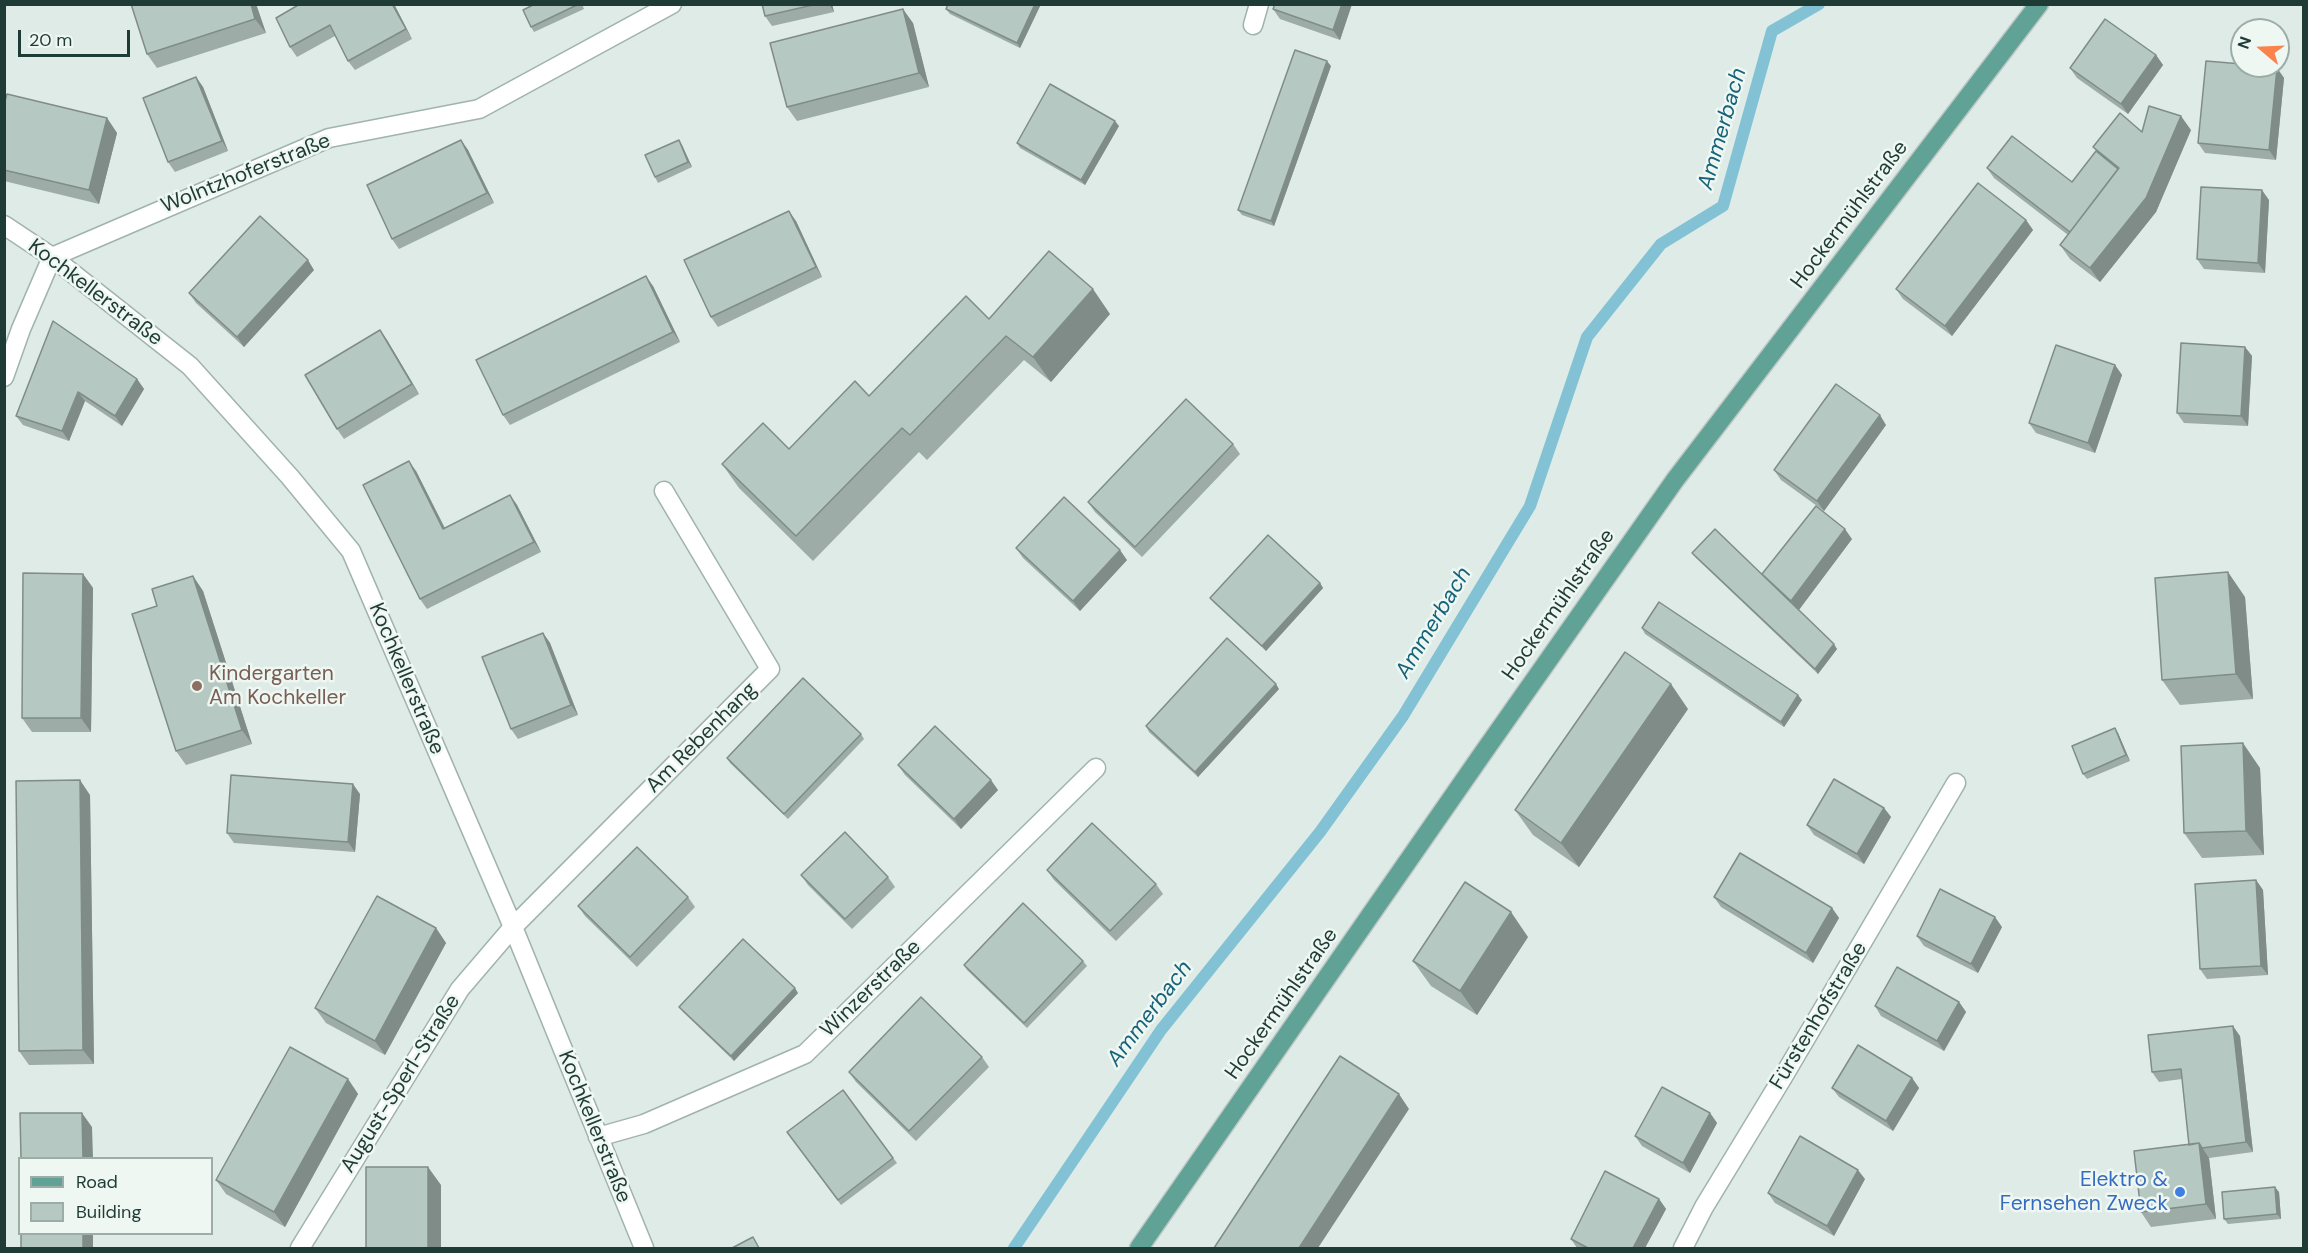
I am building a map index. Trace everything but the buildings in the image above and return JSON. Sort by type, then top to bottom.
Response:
[{"type":"main road","name":"Hockermühlstraße","points":[[1139,1248],[1675,480],[2039,4]]},
{"type":"street","name":"Wolntzhoferstraße","points":[[52,256],[329,138],[479,109],[672,4]]},
{"type":"street","points":[[1253,25],[1259,4]]},
{"type":"street","name":"Kochkellerstraße","points":[[4,225],[52,256],[190,366],[290,477],[351,551],[513,927],[644,1248]]},
{"type":"street","points":[[4,377],[21,329],[52,256]]},
{"type":"street","name":"Am Rebenhang","points":[[513,927],[770,669],[664,491]]},
{"type":"street","name":"Winzerstraße","points":[[598,1137],[644,1124],[805,1054],[1096,768]]},
{"type":"street","name":"Fürstenhofstraße","points":[[1683,1248],[1704,1207],[1956,783]]},
{"type":"street","name":"August-Sperl-Straße","points":[[300,1248],[460,989],[513,927]]},
{"type":"waterway","name":"Ammerbach","points":[[1014,1248],[1161,1030],[1320,832],[1403,716],[1530,506],[1587,337],[1661,244],[1723,206],[1772,31],[1819,4]]},
{"type":"place","name":"Kindergarten Am Kochkeller","points":[[197,686]]},
{"type":"place","name":"Elektro & Fernsehen Zweck","points":[[2180,1192]]}]
